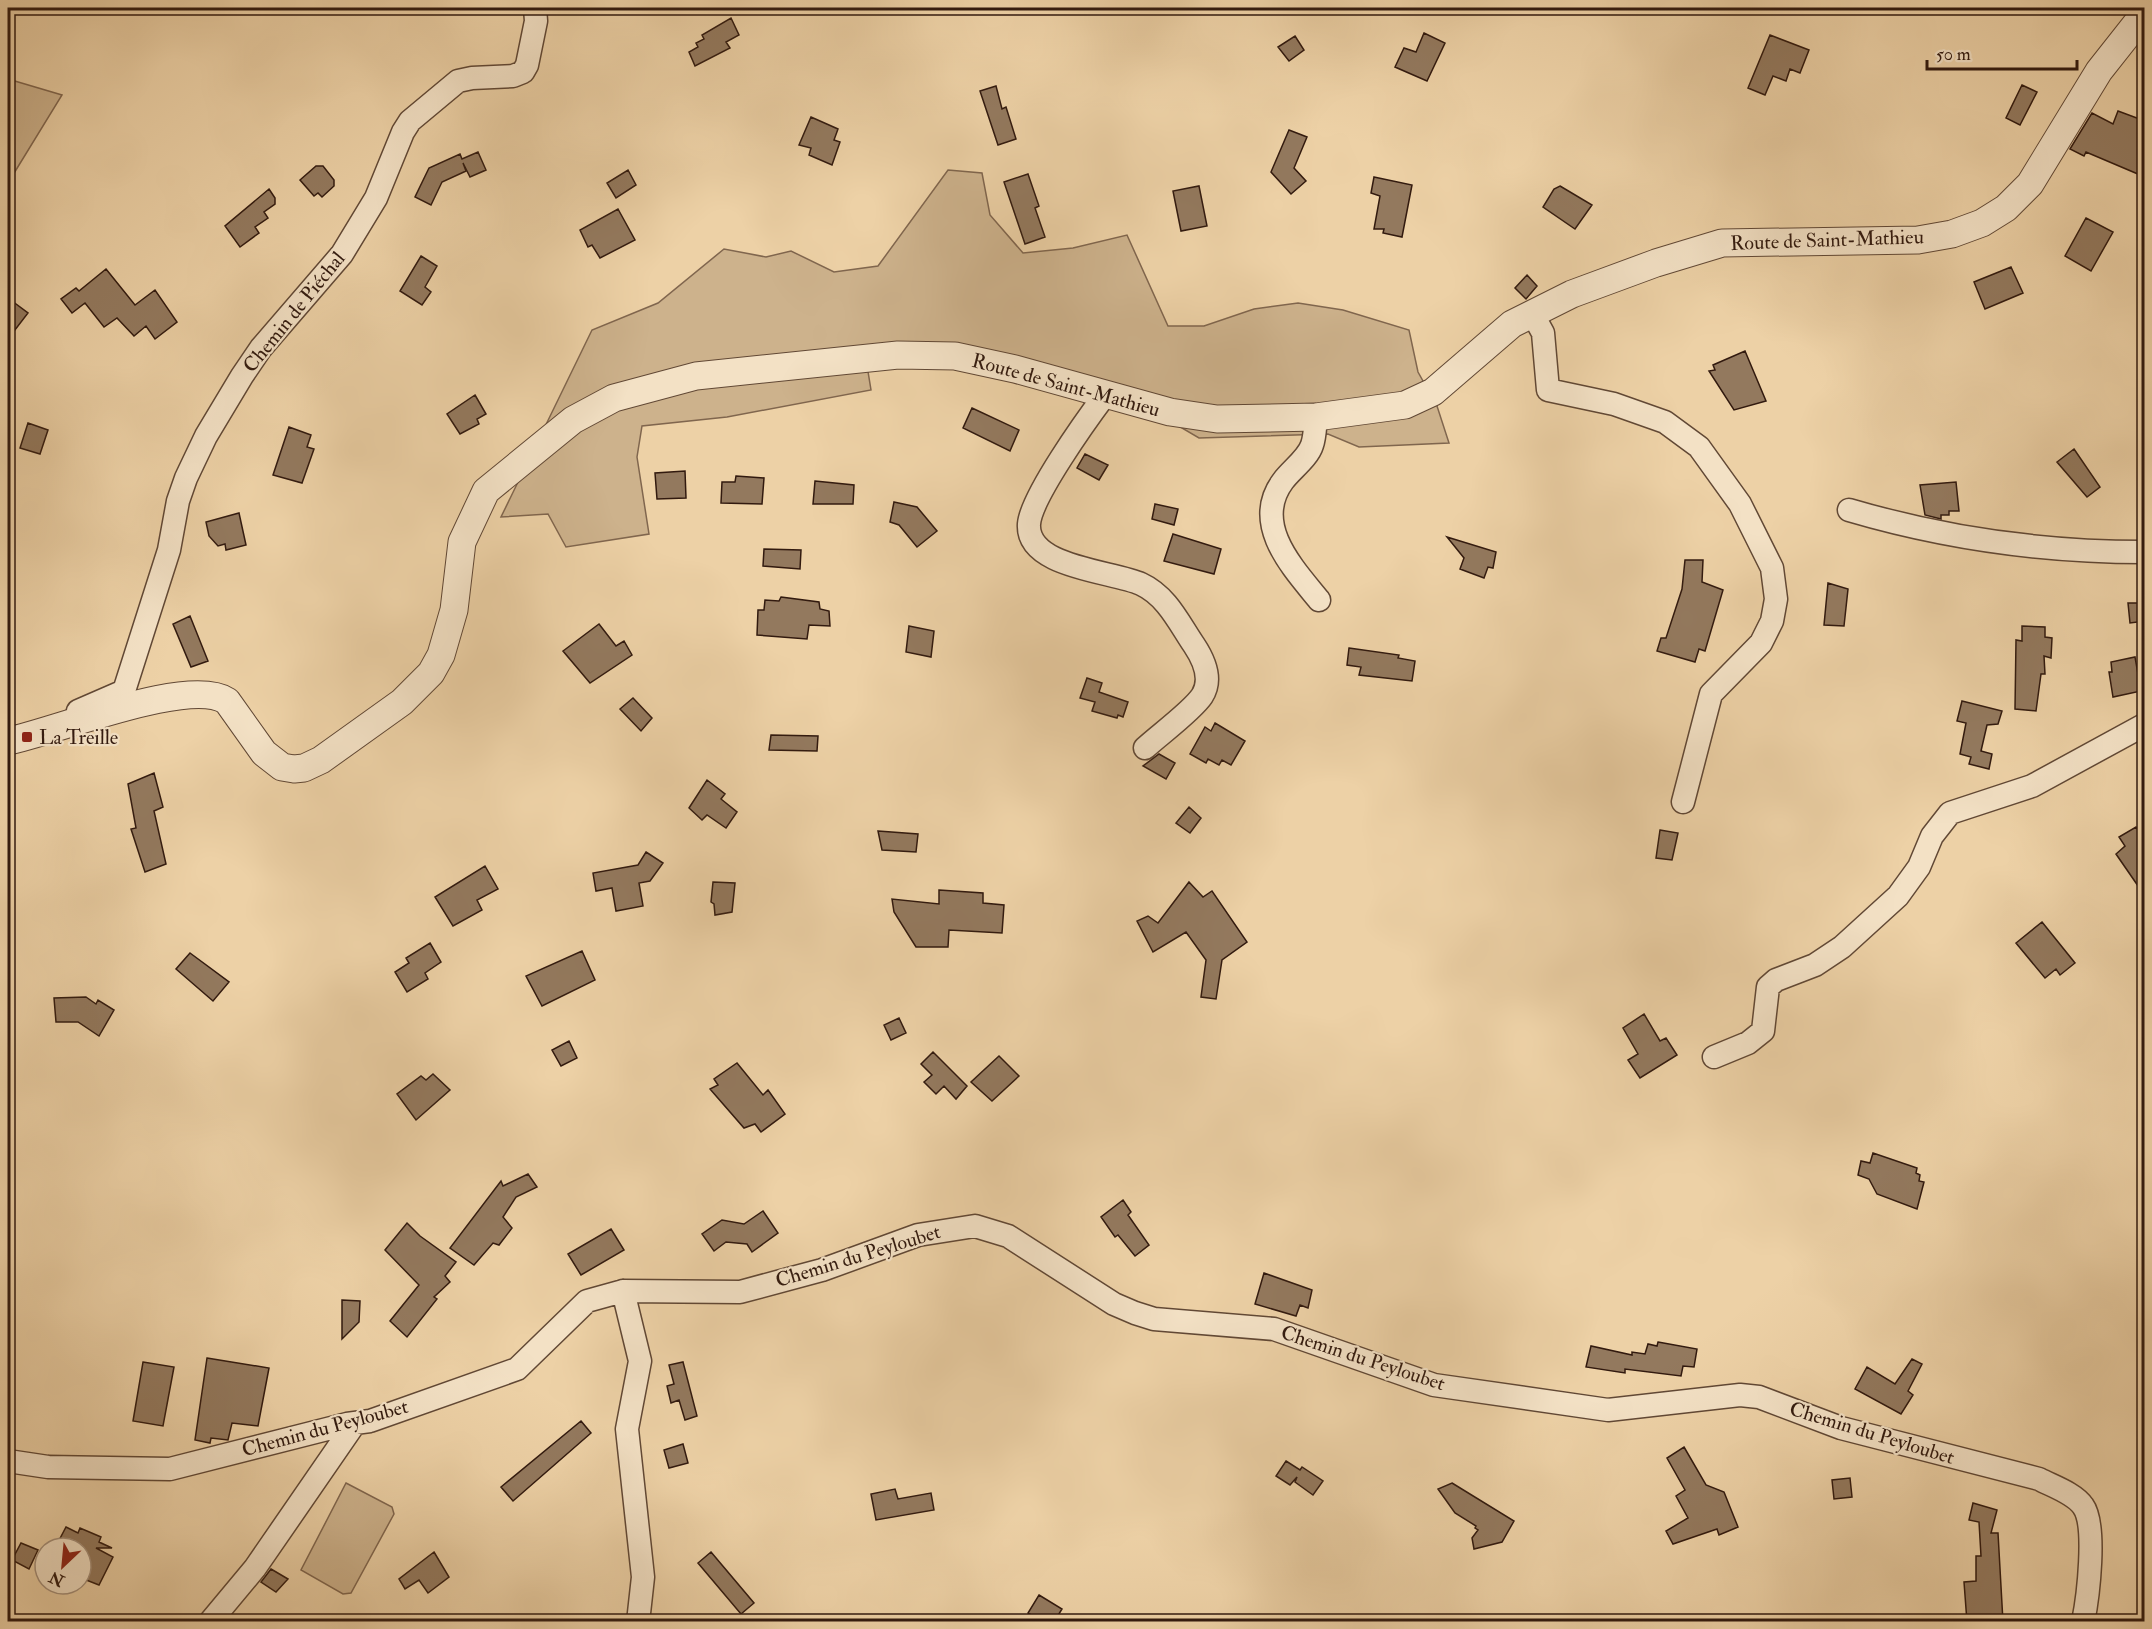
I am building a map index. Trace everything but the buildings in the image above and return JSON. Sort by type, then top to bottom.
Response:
[{"type":"street","name":"Chemin de Piéchal","points":[[62,726],[69,717],[80,710],[124,691],[170,550],[186,478],[206,436],[261,348],[342,254],[376,198],[403,132],[410,121],[458,81],[513,76],[523,72],[536,21],[535,8]]},
{"type":"street","name":"Route de Saint-Mathieu","points":[[8,741],[163,699],[185,694],[212,694],[220,696],[233,706],[264,753],[282,767],[304,768],[321,760],[402,702],[431,673],[448,634],[462,542],[486,491],[573,420],[603,402],[637,390],[696,376],[898,355],[955,356],[1015,369],[1170,412],[1217,420],[1316,417],[1405,405],[1433,392],[1512,324],[1532,313],[1572,294],[1656,263],[1722,243],[1918,240],[1952,234],[1982,223],[2006,208],[2030,184],[2099,71],[2145,14]]},
{"type":"street","points":[[1532,313],[1543,333],[1548,390],[1614,404],[1665,422],[1699,447],[1740,504],[1772,568],[1776,599],[1772,621],[1761,643],[1711,694],[1683,802]]},
{"type":"street","points":[[1105,395],[1076,434],[1037,501],[1029,525],[1037,547],[1054,560],[1141,584],[1163,598],[1203,658],[1208,679],[1202,696],[1145,748]]},
{"type":"street","points":[[1316,417],[1312,447],[1281,483],[1273,506],[1273,532],[1286,559],[1319,600]]},
{"type":"street","points":[[1849,510],[1904,526],[1996,541],[2145,552]]},
{"type":"street","points":[[1714,1057],[1748,1043],[1763,1031],[1768,987],[1776,980],[1815,965],[1842,947],[1898,896],[1919,867],[1932,836],[1950,813],[2032,786],[2145,725]]},
{"type":"street","name":"Chemin du Peyloubet","points":[[8,1461],[48,1467],[170,1469],[355,1422],[370,1421],[517,1369],[587,1301],[622,1291],[740,1292],[822,1270],[918,1234],[975,1226],[1008,1236],[1114,1304],[1135,1313],[1154,1318],[1274,1329],[1434,1385],[1608,1410],[1740,1395],[1759,1397],[1841,1428],[2039,1479],[2064,1492],[2083,1506],[2089,1522],[2090,1562],[2083,1622]]},
{"type":"street","points":[[622,1291],[640,1361],[627,1429],[643,1577],[638,1622]]},
{"type":"street","points":[[210,1622],[255,1568],[355,1422]]},
{"type":"shaded area","points":[[8,79],[62,95],[8,183]]},
{"type":"shaded area","points":[[948,170],[982,173],[990,215],[1023,253],[1073,248],[1127,235],[1168,326],[1204,326],[1254,309],[1298,303],[1343,310],[1409,330],[1418,372],[1437,406],[1449,443],[1359,447],[1328,434],[1199,438],[1114,388],[864,347],[871,390],[727,417],[642,426],[637,457],[649,534],[566,547],[548,514],[501,517],[592,330],[658,303],[724,249],[766,257],[791,251],[834,272],[878,266]]},
{"type":"shaded area","points":[[346,1483],[392,1507],[394,1514],[351,1593],[343,1594],[301,1570]]},
{"type":"place","name":"La Treille","points":[[27,737]]}]
